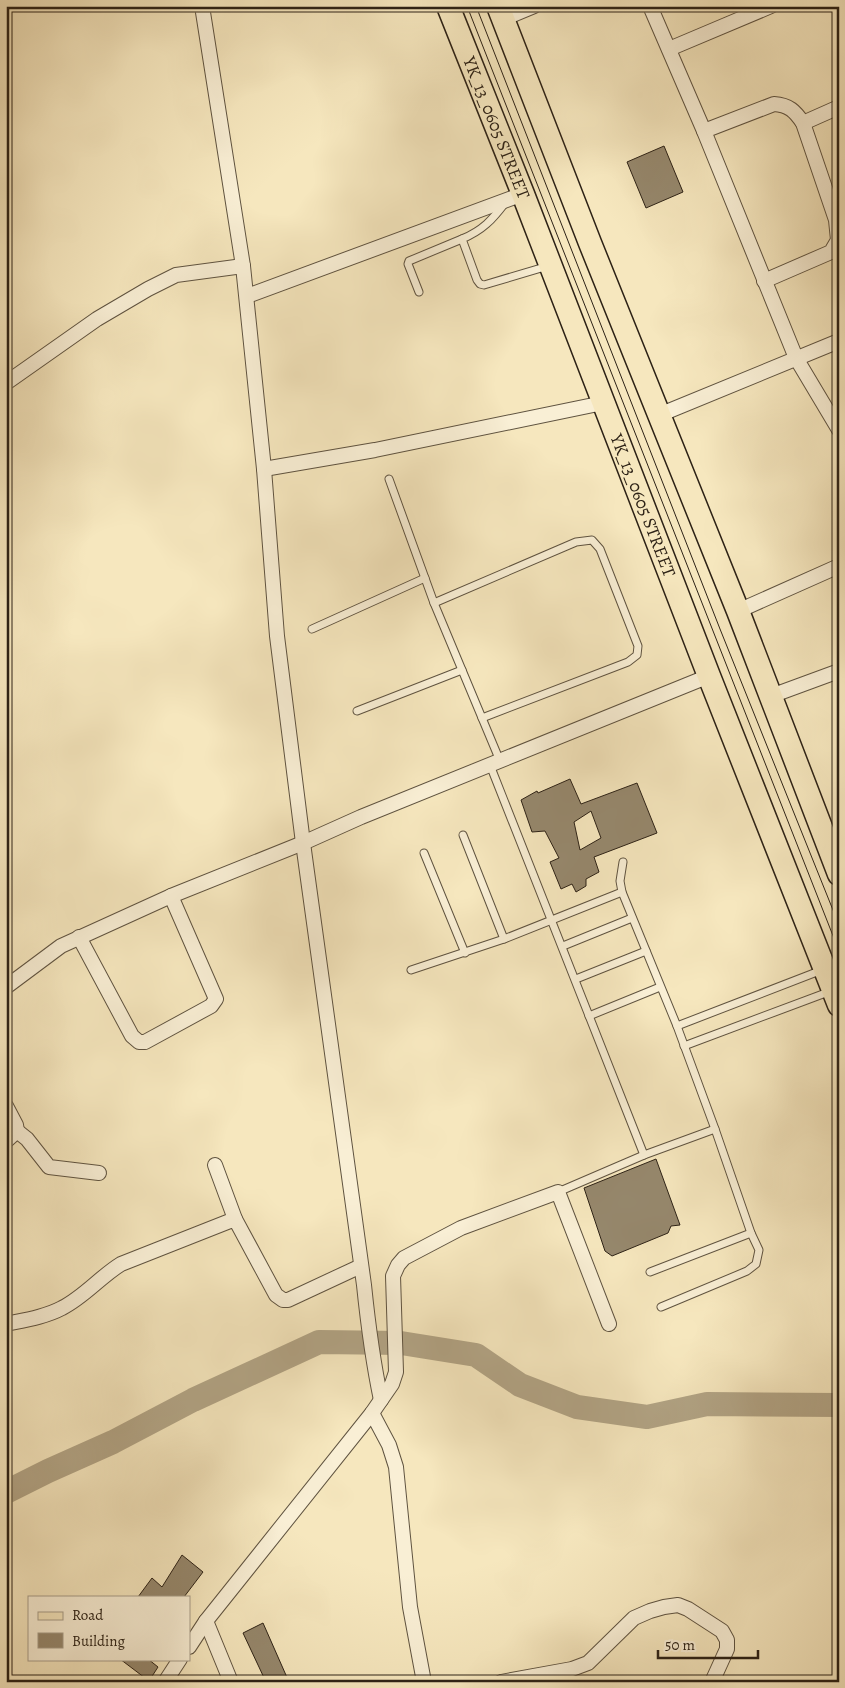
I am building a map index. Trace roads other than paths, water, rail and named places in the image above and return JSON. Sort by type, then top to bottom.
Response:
[{"type":"main road","name":"YK_13_0605 STREET","points":[[448,6],[515,197],[551,265],[709,676],[836,998]]},
{"type":"main road","points":[[500,12],[590,244],[738,611],[839,874]]},
{"type":"street","points":[[202,6],[247,296],[264,469],[277,636],[368,1328],[382,1400]]},
{"type":"street","points":[[500,12],[534,6]]},
{"type":"street","points":[[650,6],[704,131],[796,358],[839,430]]},
{"type":"street","points":[[669,49],[771,6]]},
{"type":"street","points":[[704,131],[774,104],[783,105],[794,110],[802,123],[837,219],[838,240],[831,252],[764,280]]},
{"type":"street","points":[[802,123],[839,107]]},
{"type":"street","points":[[247,296],[515,197]]},
{"type":"street","points":[[6,383],[97,319],[176,275],[243,266]]},
{"type":"street","points":[[659,415],[839,341]]},
{"type":"street","points":[[264,469],[375,450],[603,403]]},
{"type":"street","points":[[738,611],[839,566]]},
{"type":"street","points":[[771,696],[839,671]]},
{"type":"street","points":[[6,987],[61,946],[171,896],[709,676]]},
{"type":"street","points":[[79,937],[132,1036],[139,1042],[145,1042],[211,1006],[216,1000],[171,896]]},
{"type":"street","points":[[6,1106],[16,1125],[17,1132],[27,1139],[49,1167],[99,1173]]},
{"type":"street","points":[[6,1141],[17,1132]]},
{"type":"street","points":[[215,1165],[235,1219],[276,1295],[282,1300],[288,1300],[361,1266]]},
{"type":"street","points":[[190,1646],[206,1622],[372,1413],[392,1384],[396,1372],[393,1276],[404,1258],[461,1228],[558,1192],[609,1324]]},
{"type":"street","points":[[6,1324],[42,1316],[62,1309],[78,1299],[106,1273],[121,1264],[235,1219]]},
{"type":"street","points":[[372,1413],[389,1445],[396,1467],[410,1607],[424,1682]]},
{"type":"street","points":[[501,1682],[572,1669],[588,1663],[634,1618],[657,1609],[678,1605],[688,1609],[722,1631],[727,1640],[727,1649],[712,1682]]},
{"type":"street","points":[[206,1622],[231,1682]]},
{"type":"street","points":[[165,1682],[179,1660]]},
{"type":"lane","points":[[420,292],[408,264],[409,261],[476,234],[515,197]]},
{"type":"lane","points":[[462,239],[480,284],[484,285],[551,265]]},
{"type":"lane","points":[[389,480],[434,603],[482,718],[495,763],[551,920],[563,946],[644,1155]]},
{"type":"lane","points":[[434,603],[576,542],[592,540],[600,549],[638,646],[637,655],[628,662],[482,718]]},
{"type":"lane","points":[[312,629],[425,578]]},
{"type":"lane","points":[[358,710],[462,670]]},
{"type":"lane","points":[[464,834],[504,939]]},
{"type":"lane","points":[[424,853],[465,953]]},
{"type":"lane","points":[[623,862],[620,881],[622,892],[684,1046],[751,1233],[759,1250],[756,1264],[747,1271],[662,1307]]},
{"type":"lane","points":[[411,970],[504,939],[622,892]]},
{"type":"lane","points":[[563,946],[632,918]]},
{"type":"lane","points":[[576,979],[646,951]]},
{"type":"lane","points":[[676,1026],[824,969]]},
{"type":"lane","points":[[589,1016],[660,987]]},
{"type":"lane","points":[[684,1046],[836,998]]},
{"type":"lane","points":[[558,1192],[644,1155],[715,1129]]},
{"type":"lane","points":[[650,1272],[751,1233]]},
{"type":"waterway","points":[[6,1492],[113,1442],[193,1400],[319,1342],[401,1343],[476,1355],[520,1385],[577,1407],[647,1417],[707,1404],[839,1405]]},
{"type":"tram line","points":[[467,6],[839,951]]},
{"type":"tram line","points":[[476,6],[720,629],[839,925]]}]
